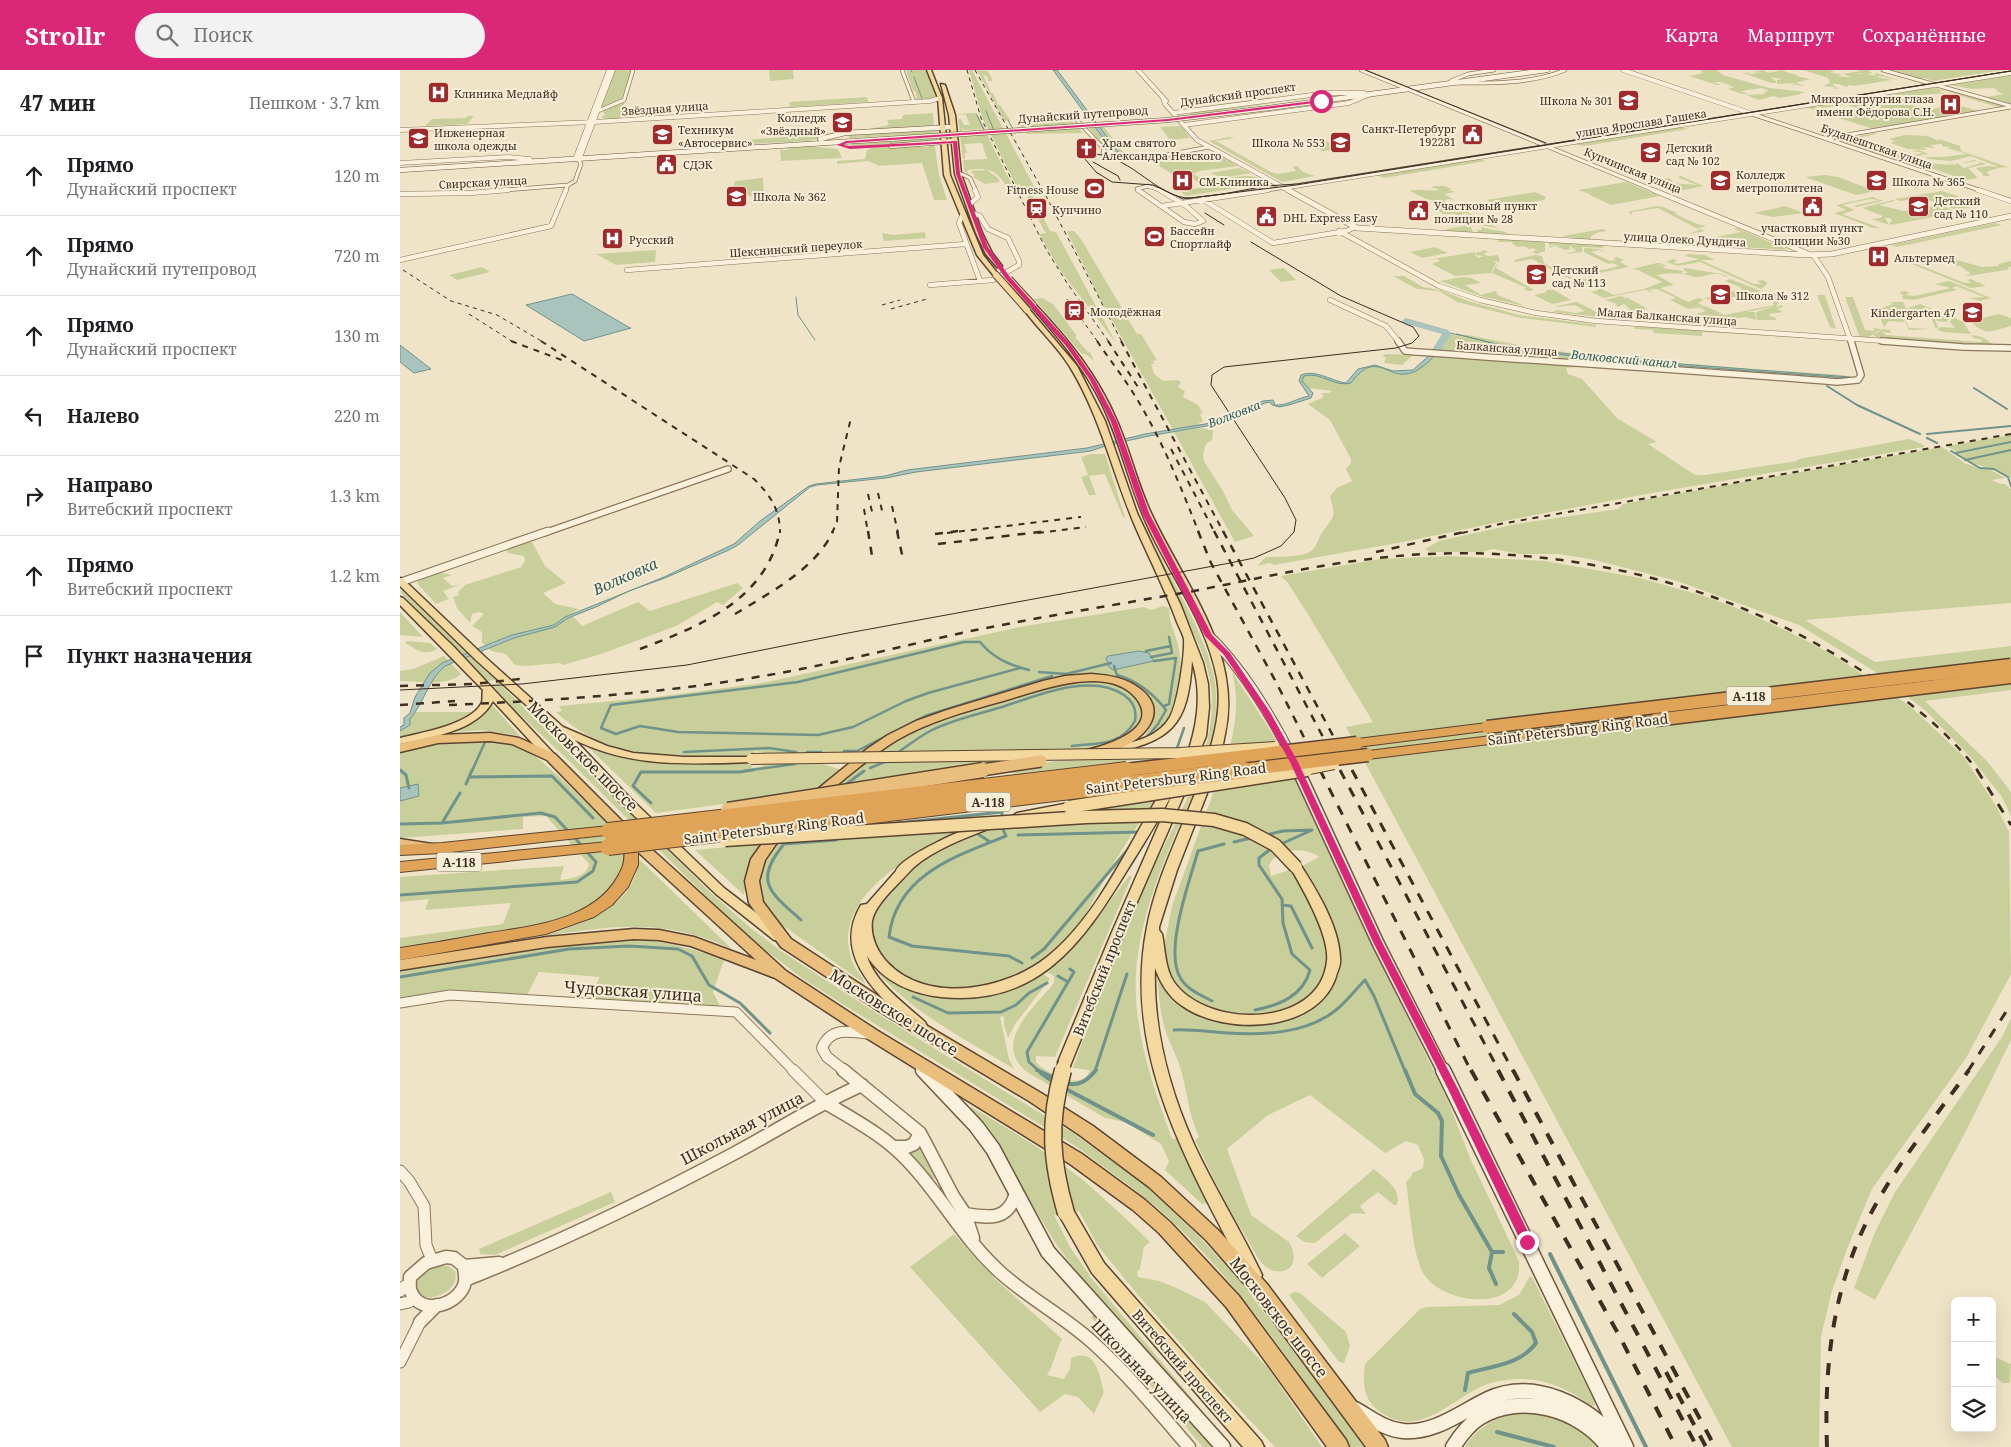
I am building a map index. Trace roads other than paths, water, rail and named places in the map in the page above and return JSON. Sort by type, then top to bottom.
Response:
[{"type":"highway","name":"Saint Petersburg Ring Road","points":[[400,850],[442,848],[610,831],[2011,665]]},
{"type":"highway","points":[[610,831],[664,820],[1062,758],[1097,752],[1121,744],[1138,733],[1147,719],[1144,702],[1135,691],[1117,682],[1097,678],[1062,680],[935,718],[893,738],[810,800],[776,833],[758,858],[752,881],[756,903],[786,943]]},
{"type":"highway","name":"Saint Petersburg Ring Road","points":[[400,867],[608,847],[2011,678]]},
{"type":"highway","points":[[400,748],[438,739],[490,737],[515,741],[551,757]]},
{"type":"highway","name":"Московское шоссе","points":[[551,757],[631,838],[781,976],[914,1061],[1076,1159],[1125,1195],[1165,1228],[1233,1302],[1339,1447]]},
{"type":"highway","points":[[400,954],[538,931],[576,919],[604,904],[618,892],[631,866],[631,838]]},
{"type":"highway","points":[[400,843],[442,848]]},
{"type":"highway","points":[[400,965],[547,942],[634,934],[659,935],[694,942],[781,976]]},
{"type":"highway","name":"Московское шоссе","points":[[786,943],[929,1036],[1080,1126],[1142,1172],[1188,1211],[1261,1290],[1378,1447]]},
{"type":"main road","name":"Витебский проспект","points":[[929,70],[940,100],[942,142],[947,175],[962,216],[980,255],[1033,305],[1085,367],[1109,410],[1146,513],[1208,636],[1218,662],[1224,693],[1220,732],[1212,765],[1169,876],[1154,925],[1148,956],[1149,1005],[1155,1046],[1171,1105],[1182,1135],[1261,1290]]},
{"type":"main road","name":"Дунайский проспект","points":[[1267,108],[1281,103],[1366,94],[1533,70]]},
{"type":"main road","name":"Дунайский проспект","points":[[1452,82],[1547,70]]},
{"type":"main road","name":"Витебский проспект","points":[[940,79],[950,108],[957,172],[986,247],[999,273],[1077,373],[1110,443],[1133,513],[1176,606],[1198,664],[1204,695],[1200,736],[1190,766],[1118,932],[1065,1062],[1053,1113],[1051,1147],[1066,1213],[1098,1268],[1253,1445]]},
{"type":"main road","name":"Дунайский путепровод","points":[[847,141],[1168,120],[1267,108]]},
{"type":"main road","points":[[847,141],[838,137],[845,134],[953,127]]},
{"type":"main road","points":[[804,142],[840,134],[942,128]]},
{"type":"main road","points":[[847,141],[839,146],[942,142]]},
{"type":"main road","points":[[579,158],[804,142],[847,141]]},
{"type":"main road","points":[[400,168],[508,167],[531,160],[847,141]]},
{"type":"main road","points":[[888,146],[955,141]]},
{"type":"main road","points":[[788,146],[817,146],[840,149]]},
{"type":"main road","name":"Московское шоссе","points":[[400,581],[481,659],[557,727],[626,802],[720,891],[786,943]]},
{"type":"main road","name":"Московское шоссе","points":[[400,600],[455,654],[551,757]]},
{"type":"main road","name":"Витебский проспект","points":[[1208,636],[1226,653],[1266,712],[1294,762],[1378,942],[1472,1126],[1626,1447]]},
{"type":"main road","points":[[1097,752],[1139,745],[1156,738],[1171,725],[1177,717],[1181,703],[1188,638]]},
{"type":"main road","points":[[400,741],[455,726],[473,717],[488,702],[488,690]]},
{"type":"main road","points":[[557,727],[602,748],[633,756],[689,761],[1180,753],[1357,743]]},
{"type":"main road","points":[[929,1036],[866,970],[858,953],[856,927],[864,909],[882,886],[924,854],[948,842],[1006,819],[1307,770],[1368,755]]},
{"type":"main road","points":[[908,866],[880,896],[867,916],[866,935],[870,950],[880,964],[894,977],[936,991],[981,990],[1017,981],[1058,955],[1078,933],[1099,905],[1158,812],[1171,785],[1190,766]]},
{"type":"main road","points":[[608,847],[1086,817],[1162,815],[1214,820],[1245,829],[1275,845],[1296,867],[1326,928],[1334,961],[1329,981],[1321,994],[1311,1003],[1286,1016],[1262,1020],[1243,1020],[1211,1014],[1191,1005],[1176,993],[1166,979],[1154,925]]},
{"type":"main road","points":[[914,1061],[976,1126],[993,1150],[1048,1252],[1060,1267],[1223,1447]]},
{"type":"main road","points":[[1344,1402],[1389,1428],[1413,1430],[1433,1427],[1500,1394],[1509,1392],[1536,1393],[1562,1400],[1595,1418],[1609,1429],[1622,1447]]},
{"type":"main road","points":[[1452,1447],[1457,1438],[1474,1421],[1499,1408],[1519,1405],[1543,1407],[1560,1412],[1593,1431],[1608,1447]]},
{"type":"street","points":[[591,122],[598,112],[611,70]]},
{"type":"street","points":[[400,260],[551,226],[568,186],[575,181],[581,164],[579,158],[611,70]]},
{"type":"street","points":[[598,112],[623,100],[633,70]]},
{"type":"street","points":[[902,70],[914,102]]},
{"type":"street","points":[[1138,70],[1199,140],[1354,228]]},
{"type":"street","name":"Купчинская улица","points":[[1361,70],[1550,145],[1813,255]]},
{"type":"street","name":"Купчинская улица","points":[[1372,70],[1540,144]]},
{"type":"street","points":[[1452,82],[1468,74],[1494,70]]},
{"type":"street","points":[[1452,82],[1494,83],[1554,74],[1565,70]]},
{"type":"street","name":"Будапештская улица","points":[[1625,70],[2011,200]]},
{"type":"street","points":[[1883,70],[2011,107]]},
{"type":"street","name":"улица Ярослава Гашека","points":[[1162,206],[2007,70]]},
{"type":"street","name":"улица Ярослава Гашека","points":[[1750,112],[2011,72]]},
{"type":"street","name":"Дунайский проспект","points":[[1175,113],[1268,101],[1281,103],[1327,93],[1366,94]]},
{"type":"street","name":"Дунайский проспект","points":[[1186,125],[1291,109],[1306,109],[1349,103],[1366,94]]},
{"type":"street","name":"Звёздная улица","points":[[400,130],[591,122],[940,100]]},
{"type":"street","name":"Дунайский проспект","points":[[1281,103],[1291,109]]},
{"type":"street","points":[[1829,138],[2011,107]]},
{"type":"street","points":[[1074,117],[1104,149],[1103,153],[1149,158],[1209,147]]},
{"type":"street","name":"улица Ярослава Гашека","points":[[1279,187],[1540,144],[1550,145]]},
{"type":"street","points":[[400,168],[503,157],[531,160]]},
{"type":"street","points":[[957,172],[970,178],[978,196],[970,204]]},
{"type":"street","name":"Свирская улица","points":[[400,194],[470,193],[568,186]]},
{"type":"street","points":[[1153,187],[1181,203],[1203,221],[1186,224],[1162,206],[1137,189],[1153,187]]},
{"type":"street","name":"улица Олеко Дундича","points":[[1202,199],[1273,243],[1354,228],[1813,255],[1838,254],[2011,217]]},
{"type":"street","name":"Витебский проспект","points":[[962,216],[959,223],[980,281],[999,278],[1020,263],[1008,238],[988,230],[980,216],[973,213]]},
{"type":"street","name":"Малая Балканская улица","points":[[1340,231],[1439,286],[1480,300],[1525,310],[1596,322],[1963,347],[2011,348]]},
{"type":"street","name":"Шекснинский переулок","points":[[627,270],[966,244]]},
{"type":"street","points":[[1813,255],[1824,265],[1851,339]]},
{"type":"street","points":[[930,285],[980,281]]},
{"type":"street","name":"Балканская улица","points":[[1330,300],[1386,326],[1405,351],[1700,370],[1837,382],[1858,380],[1861,375],[1851,339]]},
{"type":"street","points":[[400,581],[728,469]]},
{"type":"street","name":"Чудовская улица","points":[[400,1003],[450,995],[736,1012],[826,1103]]},
{"type":"street","points":[[873,1035],[842,1031],[829,1036],[823,1042],[822,1048],[827,1057],[905,1118],[920,1133],[914,1145],[904,1148],[894,1147]]},
{"type":"street","points":[[826,1103],[862,1086]]},
{"type":"street","name":"Школьная улица","points":[[465,1280],[512,1262],[651,1196],[781,1129],[826,1103],[894,1147],[946,1205],[976,1245],[1001,1273],[1091,1340],[1190,1447]]},
{"type":"street","name":"Школьная улица","points":[[920,1133],[953,1196],[965,1214],[976,1245]]},
{"type":"street","points":[[400,1171],[409,1181],[424,1206],[426,1245],[432,1260]]},
{"type":"street","points":[[965,1214],[992,1218],[1000,1215],[1012,1207],[1016,1191]]},
{"type":"street","points":[[400,1362],[420,1322],[437,1305],[456,1293],[465,1280],[464,1266],[454,1258],[446,1257],[432,1260],[418,1268],[402,1289],[420,1322]]},
{"type":"street","name":"Школьная улица","points":[[464,1266],[512,1262]]},
{"type":"street","points":[[409,1304],[437,1305]]},
{"type":"water","points":[[1053,70],[1057,70],[1119,153],[1114,153]]},
{"type":"water","points":[[572,294],[631,328],[584,341],[526,305]]},
{"type":"water","name":"Волковка","points":[[1444,334],[1450,334],[1434,357],[1416,371],[1397,374],[1383,368],[1368,367],[1360,372],[1351,383],[1345,384],[1316,376],[1304,376],[1302,381],[1313,393],[1311,398],[1279,407],[1272,405],[1270,402],[1265,403],[1212,425],[1149,436],[1108,445],[1091,451],[810,487],[738,545],[665,578],[632,590],[734,544],[760,521],[809,486],[885,476],[907,470],[1087,448],[1145,434],[1211,423],[1263,401],[1273,400],[1275,405],[1279,405],[1309,396],[1299,381],[1301,375],[1318,374],[1346,383],[1358,369],[1375,365],[1393,371],[1413,370],[1431,354]]},
{"type":"water","points":[[1456,334],[1501,345],[1590,357],[1850,377],[1589,359],[1500,345]]},
{"type":"water","points":[[400,345],[431,369],[414,373],[400,362]]},
{"type":"water","points":[[627,592],[568,618],[555,627],[514,638],[445,666],[434,678],[410,719],[410,725],[400,731],[400,727],[404,725],[404,718],[410,713],[415,697],[430,673],[442,663],[512,635],[554,625],[565,617]]},
{"type":"water","points":[[1139,651],[1149,653],[1154,661],[1113,670],[1109,667],[1106,658],[1108,656]]},
{"type":"water","points":[[418,784],[419,796],[400,801],[400,788]]},
{"type":"waterway","points":[[914,77],[922,98]]},
{"type":"waterway","points":[[986,111],[995,133]]},
{"type":"waterway","points":[[977,115],[984,130]]},
{"type":"waterway","points":[[1008,120],[1015,133]]},
{"type":"waterway","points":[[796,297],[798,315],[815,340]]},
{"type":"waterway","name":"Волковский канал","points":[[1406,321],[1445,332],[1447,334],[1436,350]]},
{"type":"waterway","name":"Волковский канал","points":[[1445,332],[1459,335]]},
{"type":"waterway","points":[[1827,386],[1857,405],[1920,434]]},
{"type":"waterway","points":[[1974,388],[2007,409]]},
{"type":"waterway","points":[[1927,434],[2011,426]]},
{"type":"waterway","points":[[1927,438],[1937,443]]},
{"type":"waterway","points":[[1956,453],[2011,442]]},
{"type":"waterway","points":[[1966,460],[2011,450]]},
{"type":"waterway","points":[[1951,451],[1966,460]]},
{"type":"waterway","points":[[1966,460],[1980,468],[1994,469],[2008,477],[2011,486]]},
{"type":"waterway","points":[[1169,637],[1171,646]]},
{"type":"waterway","points":[[1020,668],[928,693],[906,701],[853,727],[818,735],[678,732],[640,726],[616,734],[601,728],[611,705],[798,682],[964,642],[980,642],[1002,660],[1029,670]]},
{"type":"waterway","points":[[1146,651],[1171,646]]},
{"type":"waterway","points":[[1151,657],[1172,653],[1171,646]]},
{"type":"waterway","points":[[1154,661],[1176,658],[1169,704],[1164,706]]},
{"type":"waterway","points":[[1039,672],[1066,674],[1111,663]]},
{"type":"waterway","points":[[1114,666],[1117,675],[1144,688],[1166,710],[1148,736]]},
{"type":"waterway","points":[[844,751],[857,751],[925,716],[1052,676]]},
{"type":"waterway","points":[[897,753],[940,726],[1063,688],[1080,686],[1111,688],[1130,700],[1136,713],[1135,721],[1123,735],[1108,742],[1072,746]]},
{"type":"waterway","points":[[1176,751],[1184,728]]},
{"type":"waterway","points":[[472,771],[485,742]]},
{"type":"waterway","points":[[684,752],[769,748],[796,752]]},
{"type":"waterway","points":[[807,752],[821,752]]},
{"type":"waterway","points":[[870,768],[887,761]]},
{"type":"waterway","points":[[744,771],[795,764]]},
{"type":"waterway","points":[[402,771],[400,770],[406,775],[409,788]]},
{"type":"waterway","points":[[469,777],[472,770]]},
{"type":"waterway","points":[[651,803],[633,786],[641,772],[739,772],[753,770]]},
{"type":"waterway","points":[[845,785],[864,771]]},
{"type":"waterway","points":[[469,777],[552,776],[593,818]]},
{"type":"waterway","points":[[466,784],[469,777]]},
{"type":"waterway","points":[[442,823],[460,793]]},
{"type":"waterway","points":[[888,824],[1002,812],[1002,819]]},
{"type":"waterway","points":[[442,823],[541,813],[555,817],[569,832]]},
{"type":"waterway","points":[[400,824],[442,823]]},
{"type":"waterway","points":[[1002,827],[1006,836],[949,860],[916,883],[903,898],[894,916],[889,937],[912,946],[1009,956],[1022,963]]},
{"type":"waterway","points":[[1266,835],[1283,831],[1312,830],[1281,844]]},
{"type":"waterway","points":[[975,832],[990,842]]},
{"type":"waterway","points":[[1018,835],[1141,832]]},
{"type":"waterway","points":[[573,836],[583,847]]},
{"type":"waterway","points":[[801,920],[781,902],[769,886],[769,868],[784,844],[836,840],[836,836]]},
{"type":"waterway","points":[[1234,842],[1251,838]]},
{"type":"waterway","points":[[1212,1001],[1195,992],[1181,979],[1176,967],[1176,934],[1184,897],[1198,851],[1224,844]]},
{"type":"waterway","points":[[1032,958],[1044,949],[1130,847]]},
{"type":"waterway","points":[[1272,848],[1259,858],[1259,865],[1282,899],[1282,905]]},
{"type":"waterway","points":[[400,895],[577,882],[593,871],[596,862],[586,851]]},
{"type":"waterway","points":[[1255,1010],[1282,1002],[1296,993],[1307,979],[1310,970],[1292,954],[1283,923],[1282,905]]},
{"type":"waterway","points":[[1282,905],[1291,906],[1312,948]]},
{"type":"waterway","points":[[400,977],[569,949],[629,946],[678,949],[692,956],[709,985],[740,1003],[770,1033]]},
{"type":"waterway","points":[[1039,1071],[1029,1062],[1027,1052],[1074,972],[1070,969]]},
{"type":"waterway","points":[[1095,1071],[1127,974]]},
{"type":"waterway","points":[[1058,976],[1068,982]]},
{"type":"waterway","points":[[1174,1030],[1255,1034],[1295,1029],[1321,1020],[1332,1013],[1365,980],[1374,996],[1405,1071]]},
{"type":"waterway","points":[[913,997],[948,1013],[1001,1012],[1016,1005],[1029,993],[1047,983]]},
{"type":"waterway","points":[[1066,1083],[1075,1084],[1083,1082],[1096,1070]]},
{"type":"waterway","points":[[1405,1070],[1415,1094],[1438,1113],[1442,1121],[1441,1156],[1459,1195],[1492,1252]]},
{"type":"waterway","points":[[1039,1071],[1056,1079]]},
{"type":"waterway","points":[[1041,1073],[1055,1083]]},
{"type":"waterway","points":[[1064,1088],[1153,1135]]},
{"type":"waterway","points":[[1492,1252],[1503,1252]]},
{"type":"waterway","points":[[1492,1252],[1489,1268],[1496,1284]]},
{"type":"waterway","points":[[1550,1254],[1646,1447]]},
{"type":"waterway","points":[[1465,1390],[1468,1373],[1505,1364],[1522,1356],[1536,1343],[1532,1332],[1514,1314]]},
{"type":"waterway","points":[[1497,1432],[1554,1447]]},
{"type":"tram line","points":[[1365,70],[1546,143]]},
{"type":"tram line","points":[[2011,71],[1296,185],[1223,194],[1266,186],[1297,184],[2011,71]]},
{"type":"tram line","points":[[1095,154],[1109,157],[1121,162],[1164,190],[1153,185],[1112,182],[1096,172],[1085,159],[1095,154]]},
{"type":"tram line","points":[[1093,162],[1118,176],[1120,180]]},
{"type":"tram line","points":[[1164,190],[1176,196]]},
{"type":"tram line","points":[[1164,190],[1176,196]]},
{"type":"tram line","points":[[1191,198],[1223,194]]},
{"type":"tram line","points":[[1176,196],[1191,198]]},
{"type":"tram line","points":[[1176,196],[1183,199],[1191,198]]},
{"type":"tram line","points":[[1205,213],[1224,225]]},
{"type":"tram line","points":[[400,690],[522,684],[687,665],[848,633],[1230,563],[1254,558],[1281,546],[1294,532],[1296,520],[1285,498],[1211,385],[1212,375],[1224,367],[1396,348],[1412,343],[1419,336],[1413,327],[1341,296],[1251,242]]},
{"type":"railway","points":[[967,70],[981,118],[1046,249],[1067,283],[1109,342]]},
{"type":"railway","points":[[975,70],[1046,196],[1122,342]]},
{"type":"railway","points":[[403,270],[451,301],[497,315],[543,342]]},
{"type":"railway","points":[[891,309],[927,299]]},
{"type":"railway","points":[[1067,299],[1098,342]]},
{"type":"railway","points":[[882,305],[900,300]]},
{"type":"railway","points":[[469,314],[512,341]]},
{"type":"railway","points":[[512,341],[567,362]]},
{"type":"railway","points":[[541,341],[754,479],[773,503],[780,524],[780,531]]},
{"type":"railway","points":[[1097,341],[1128,385],[1149,420],[1176,476],[1199,533]]},
{"type":"railway","points":[[1108,341],[1138,387]]},
{"type":"railway","points":[[1121,341],[1224,533]]},
{"type":"railway","points":[[832,532],[837,522],[839,467],[851,418]]},
{"type":"railway","points":[[1462,533],[1500,524],[2011,434]]},
{"type":"railway","points":[[1171,449],[1215,533]]},
{"type":"railway","points":[[878,493],[883,515]]},
{"type":"railway","points":[[868,494],[873,516]]},
{"type":"railway","points":[[892,506],[898,533]]},
{"type":"railway","points":[[864,509],[868,533]]},
{"type":"railway","points":[[947,533],[1081,517]]},
{"type":"railway","points":[[1038,533],[1086,527]]},
{"type":"railway","points":[[640,649],[707,620],[727,608],[745,593],[760,576],[772,555],[780,531]]},
{"type":"railway","points":[[868,531],[873,562]]},
{"type":"railway","points":[[897,531],[903,559]]},
{"type":"railway","points":[[935,534],[958,531]]},
{"type":"railway","points":[[938,544],[1048,531]]},
{"type":"railway","points":[[1198,531],[1211,563],[1223,585]]},
{"type":"railway","points":[[1214,531],[1241,581]]},
{"type":"railway","points":[[1223,531],[1249,580]]},
{"type":"railway","points":[[1376,552],[1468,531]]},
{"type":"railway","points":[[735,614],[776,589],[804,568],[816,557],[832,532]]},
{"type":"railway","points":[[1249,580],[1378,558],[1436,554],[1494,554],[1553,559],[1611,568],[1668,583],[1724,601],[1778,624],[1829,651],[1891,690],[1928,718],[1978,771]]},
{"type":"railway","points":[[1241,581],[1249,580]]},
{"type":"railway","points":[[1249,580],[1352,771]]},
{"type":"railway","points":[[1223,585],[1241,581]]},
{"type":"railway","points":[[1241,581],[1341,771]]},
{"type":"railway","points":[[449,705],[626,694],[714,684],[822,665],[966,632],[1223,585]]},
{"type":"railway","points":[[1223,585],[1276,682],[1321,771]]},
{"type":"railway","points":[[400,686],[473,684],[520,679]]},
{"type":"railway","points":[[400,705],[455,701]]},
{"type":"railway","points":[[1320,770],[1471,1071]]},
{"type":"railway","points":[[1340,770],[1499,1071]]},
{"type":"railway","points":[[1352,770],[1513,1071]]},
{"type":"railway","points":[[1977,770],[2011,825]]},
{"type":"railway","points":[[1968,1071],[2011,1004]]},
{"type":"railway","points":[[1471,1070],[1620,1337],[1676,1447]]},
{"type":"railway","points":[[1498,1070],[1697,1447]]},
{"type":"railway","points":[[1513,1070],[1715,1447]]},
{"type":"railway","points":[[1827,1447],[1827,1389],[1833,1331],[1838,1303],[1855,1248],[1867,1221],[1889,1182],[1969,1070]]},
{"type":"railway","points":[[1666,1372],[1706,1447]]},
{"type":"place","name":"Клиника Медлайф","points":[[438,93]]},
{"type":"place","name":"Школа № 301","points":[[1629,100]]},
{"type":"place","name":"Микрохирургия глаза имени Фёдорова С.Н.","points":[[1950,104]]},
{"type":"place","name":"Колледж «Звёздный»","points":[[842,123]]},
{"type":"place","name":"Санкт-Петербург 192281","points":[[1472,134]]},
{"type":"place","name":"Техникум «Автосервис»","points":[[662,135]]},
{"type":"place","name":"Инженерная школа одежды","points":[[418,138]]},
{"type":"place","name":"Школа № 553","points":[[1341,142]]},
{"type":"place","name":"Храм святого Александра Невского","points":[[1086,148]]},
{"type":"place","name":"Детский сад № 102","points":[[1650,153]]},
{"type":"place","name":"СДЭК","points":[[667,164]]},
{"type":"place","name":"Колледж метрополитена","points":[[1720,180]]},
{"type":"place","name":"СМ-Клиника","points":[[1183,181]]},
{"type":"place","name":"Школа № 365","points":[[1876,181]]},
{"type":"place","name":"Fitness House","points":[[1095,189]]},
{"type":"place","name":"Школа № 362","points":[[737,196]]},
{"type":"place","name":"участковый пункт полиции №30","points":[[1812,206]]},
{"type":"place","name":"Детский сад № 110","points":[[1918,206]]},
{"type":"place","name":"Купчино","points":[[1036,209]]},
{"type":"place","name":"Участковый пункт полиции № 28","points":[[1418,211]]},
{"type":"place","name":"DHL Express Easy","points":[[1267,217]]},
{"type":"place","name":"Бассейн Спортлайф","points":[[1154,236]]},
{"type":"place","name":"Русский","points":[[613,239]]},
{"type":"place","name":"Альтермед","points":[[1878,257]]},
{"type":"place","name":"Детский сад № 113","points":[[1536,275]]},
{"type":"place","name":"Школа № 312","points":[[1720,295]]},
{"type":"place","name":"Молодёжная","points":[[1074,311]]},
{"type":"place","name":"Kindergarten 47","points":[[1972,312]]}]
